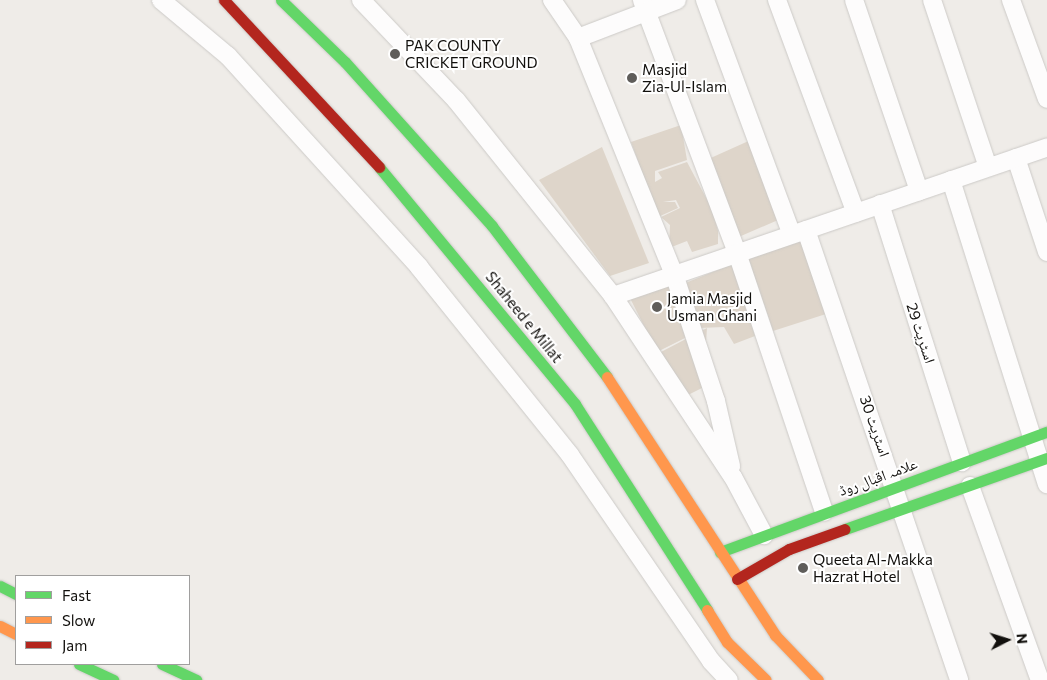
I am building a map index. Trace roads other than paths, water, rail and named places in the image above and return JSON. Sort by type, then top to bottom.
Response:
[{"type":"main road","name":"Shaheed e Millat","points":[[224,0],[411,201],[575,404],[727,642],[766,680]]},
{"type":"main road","name":"Shaheed e Millat","points":[[281,0],[345,62],[492,226],[619,393],[737,579],[775,635],[818,680]]},
{"type":"main road","name":"علامہ اقبال روڈ","points":[[720,552],[824,512],[1047,432]]},
{"type":"main road","points":[[737,579],[789,549],[1043,459]]},
{"type":"main road","points":[[772,532],[789,549]]},
{"type":"main road","points":[[0,586],[15,594]]},
{"type":"main road","points":[[0,626],[15,634]]},
{"type":"main road","points":[[81,665],[113,680]]},
{"type":"main road","points":[[164,665],[196,680]]},
{"type":"street","points":[[161,0],[234,62],[419,267],[570,455],[711,661],[729,680]]},
{"type":"street","points":[[361,0],[456,100],[613,296],[733,478],[772,532]]},
{"type":"street","points":[[552,0],[578,38],[674,274],[716,401],[733,478]]},
{"type":"street","points":[[578,38],[643,5],[677,0]]},
{"type":"street","name":"اسٹریٹ 30","points":[[705,0],[798,231],[896,486],[902,510],[959,680]]},
{"type":"street","points":[[777,0],[856,213]]},
{"type":"street","points":[[854,0],[919,191]]},
{"type":"street","points":[[932,0],[988,167]]},
{"type":"street","points":[[1011,0],[1047,99]]},
{"type":"street","points":[[643,5],[736,253],[824,512]]},
{"type":"street","points":[[613,296],[1047,147]]},
{"type":"street","points":[[1016,158],[1047,252]]},
{"type":"street","points":[[951,180],[1030,438],[1043,459],[1047,484]]},
{"type":"street","name":"اسٹریٹ 29","points":[[880,204],[962,462]]},
{"type":"street","points":[[970,486],[1040,680]]},
{"type":"place","name":"PAK COUNTY CRICKET GROUND","points":[[395,54]]},
{"type":"place","name":"Masjid Zia-Ul-Islam","points":[[632,78]]},
{"type":"place","name":"Jamia Masjid Usman Ghani","points":[[657,307]]},
{"type":"place","name":"Queeta Al-Makka Hazrat Hotel","points":[[803,568]]}]
